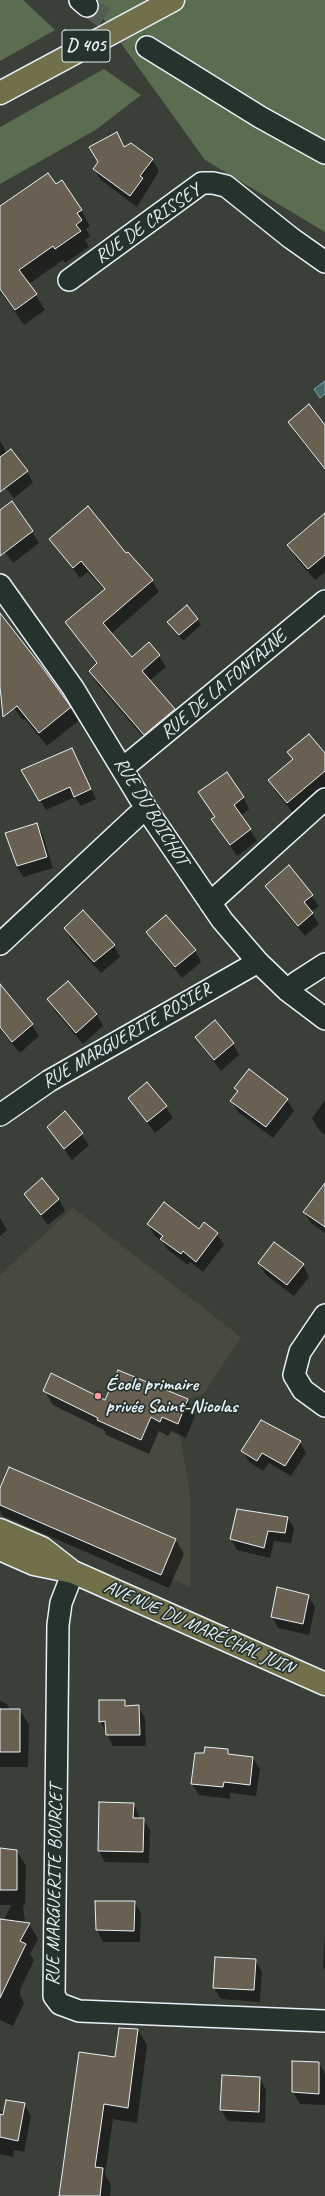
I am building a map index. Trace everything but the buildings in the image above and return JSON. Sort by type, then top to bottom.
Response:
[{"type":"main road","name":"D 405","points":[[0,93],[173,0]]},
{"type":"main road","name":"AVENUE DU MARÉCHAL JUIN","points":[[0,1530],[42,1548],[73,1572]]},
{"type":"main road","name":"AVENUE DU MARÉCHAL JUIN","points":[[0,1549],[34,1564],[73,1572],[325,1684]]},
{"type":"street","points":[[147,47],[260,117],[325,153]]},
{"type":"street","name":"RUE DE CRISSEY","points":[[69,280],[202,183],[213,183],[226,186],[291,238],[325,262]]},
{"type":"street","name":"RUE DU BOICHOT","points":[[0,585],[73,688],[123,768],[147,810],[237,940],[288,991],[325,1019]]},
{"type":"street","name":"RUE DE LA FONTAINE","points":[[123,768],[325,601]]},
{"type":"street","points":[[210,903],[325,799]]},
{"type":"street","points":[[0,944],[137,816],[147,810]]},
{"type":"street","name":"RUE MARGUERITE ROSIER","points":[[0,1114],[49,1080],[258,962]]},
{"type":"street","points":[[288,991],[297,982],[325,964]]},
{"type":"street","points":[[325,1315],[300,1352],[294,1375],[302,1390],[325,1406]]},
{"type":"street","name":"RUE MARGUERITE BOURCET","points":[[73,1572],[61,1603],[58,1625],[54,1996],[60,2004],[79,2011],[325,2021]]},
{"type":"shaded area","name":"École primaire privée Saint-Nicolas","points":[[73,1208],[241,1337],[204,1393],[188,1400],[178,1424],[190,1493],[191,1587],[0,1505],[0,1275]]},
{"type":"green space","points":[[0,0],[23,0],[55,30],[0,61]]},
{"type":"green space","points":[[90,0],[325,0],[325,232],[205,160]]},
{"type":"green space","points":[[104,69],[141,95],[97,129],[0,184],[0,127]]},
{"type":"water","points":[[325,381],[325,394],[320,398],[314,389]]},
{"type":"tunnel","points":[[87,6],[147,47]]},
{"type":"place","name":"École primaire privée Saint-Nicolas","points":[[98,1396]]}]
